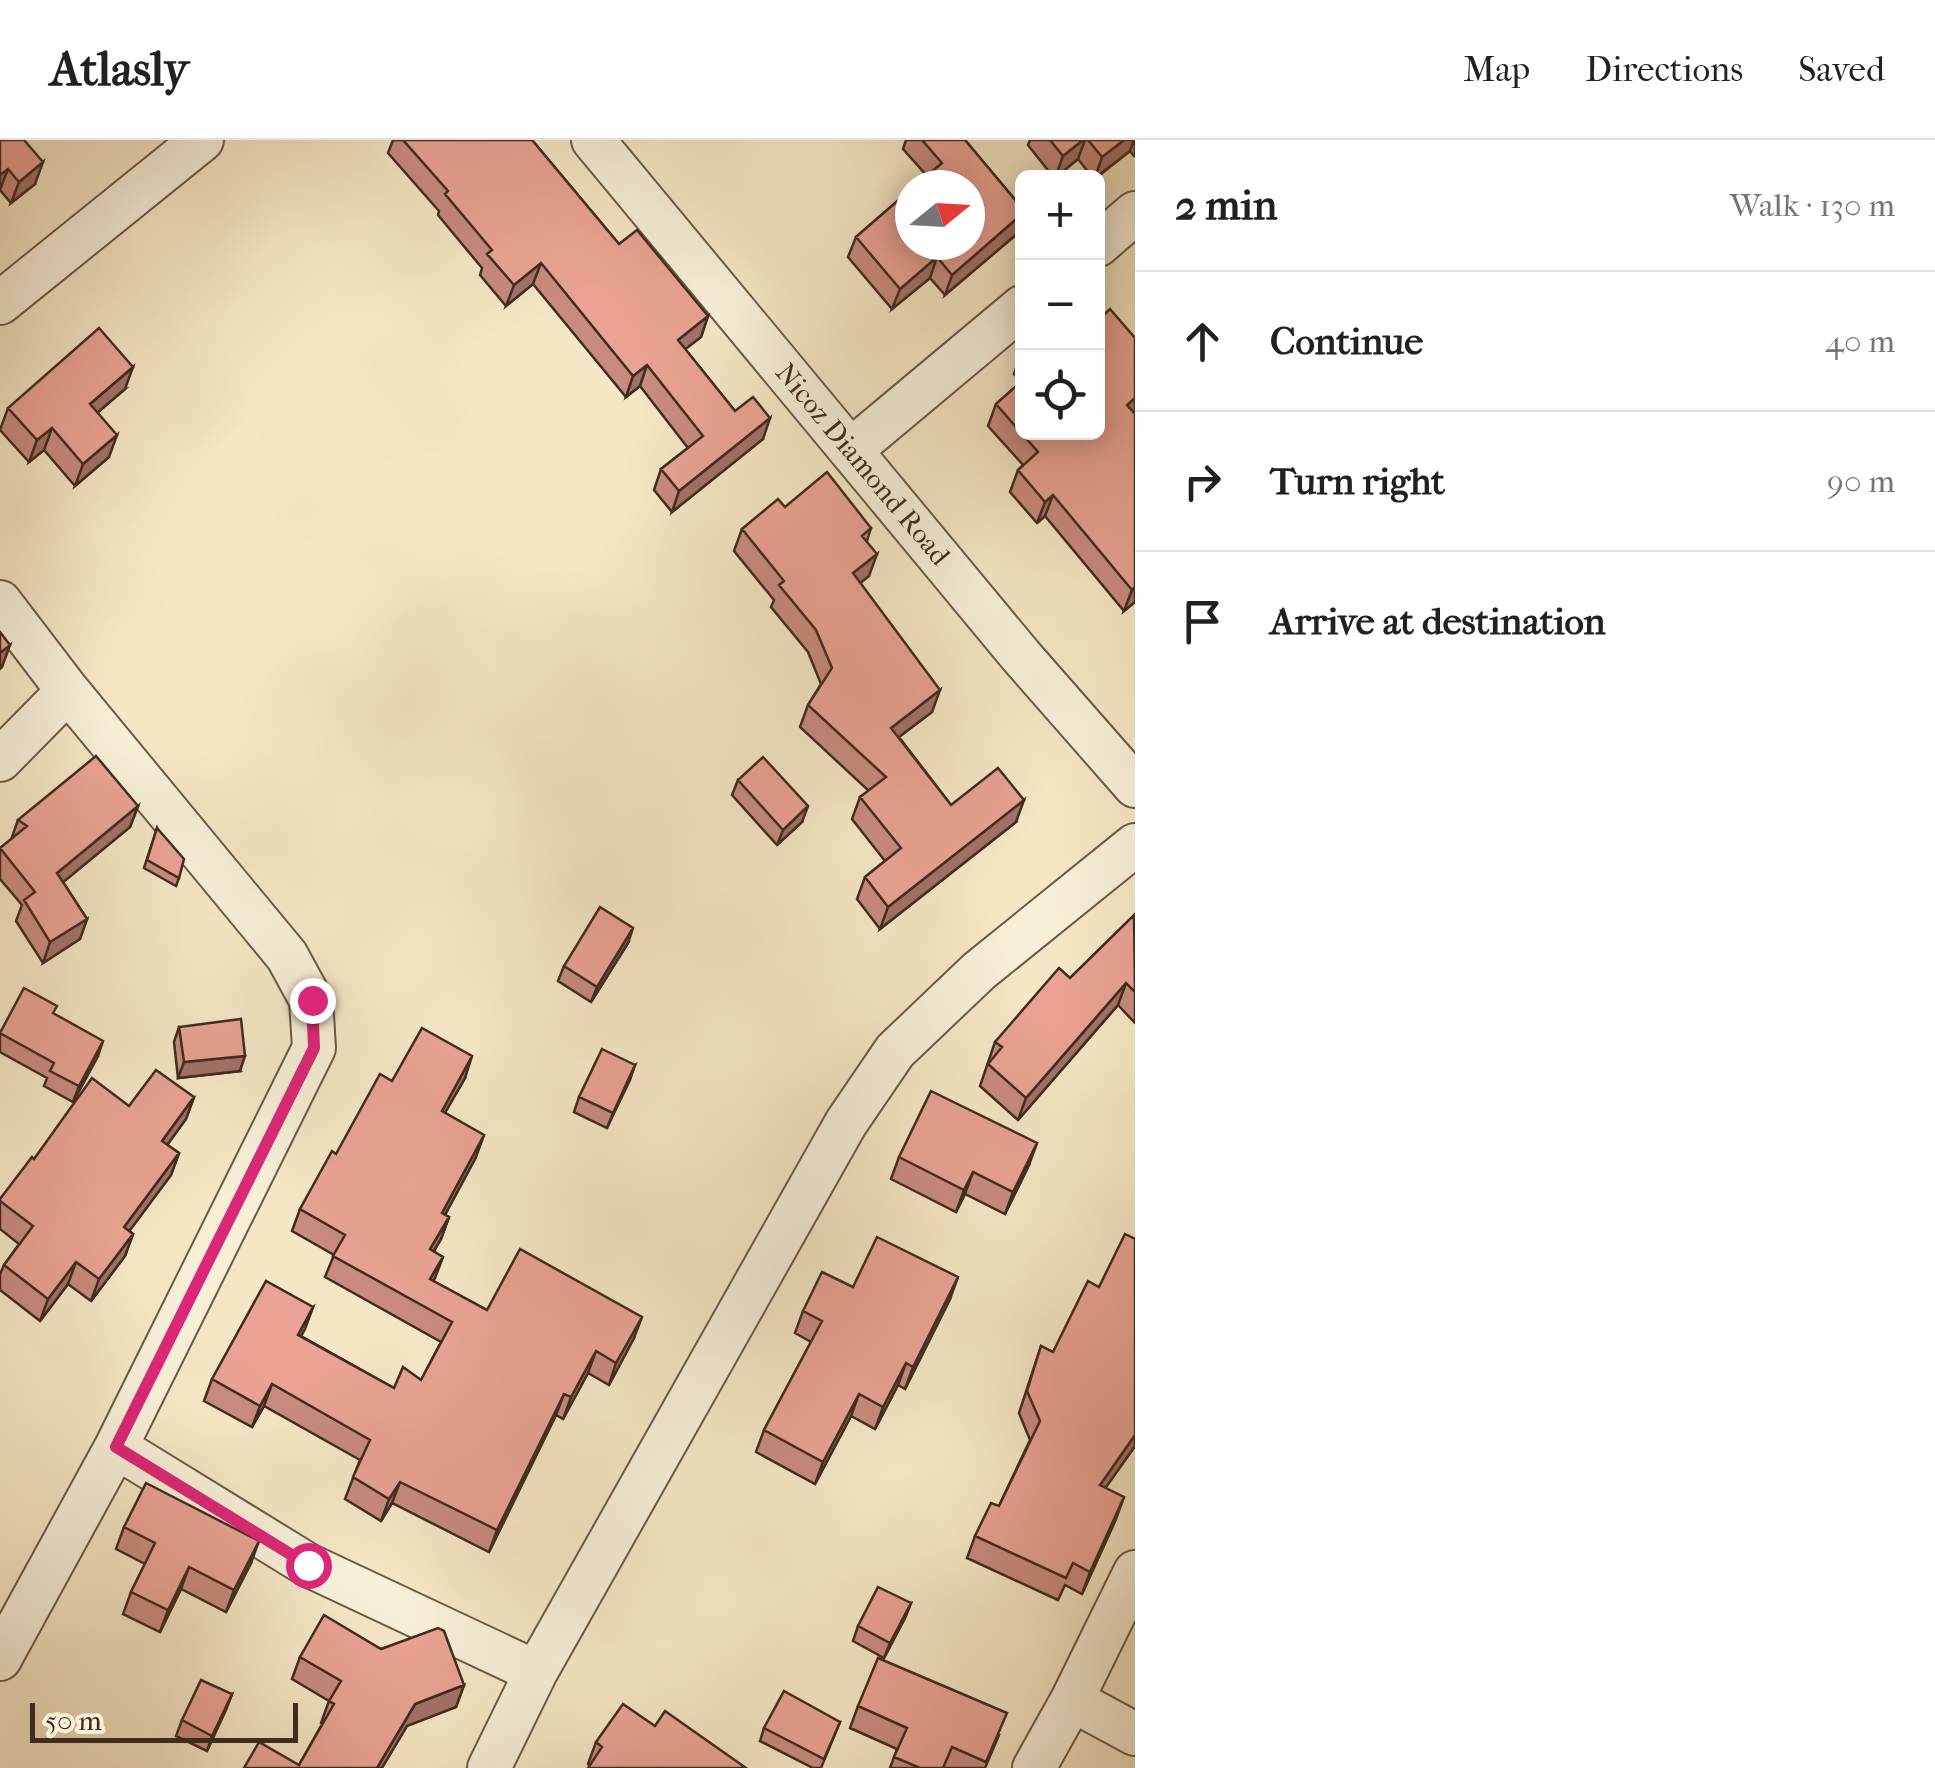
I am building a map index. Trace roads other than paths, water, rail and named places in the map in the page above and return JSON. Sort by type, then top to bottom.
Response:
[{"type":"street","points":[[0,302],[202,140]]},
{"type":"street","name":"Nicoz Diamond Road","points":[[594,140],[1021,656],[1135,786]]},
{"type":"street","points":[[1105,238],[1135,213]]},
{"type":"street","points":[[851,450],[1015,313]]},
{"type":"street","points":[[0,602],[68,691],[287,956],[312,1000],[314,1048],[116,1447],[0,1659]]},
{"type":"street","points":[[0,760],[68,691]]},
{"type":"street","points":[[489,1768],[536,1672],[846,1123],[895,1051],[979,971],[1135,845]]},
{"type":"street","points":[[116,1447],[308,1565],[536,1672]]},
{"type":"street","points":[[1034,1768],[1135,1572]]},
{"type":"street","points":[[1072,1700],[1135,1734]]}]
